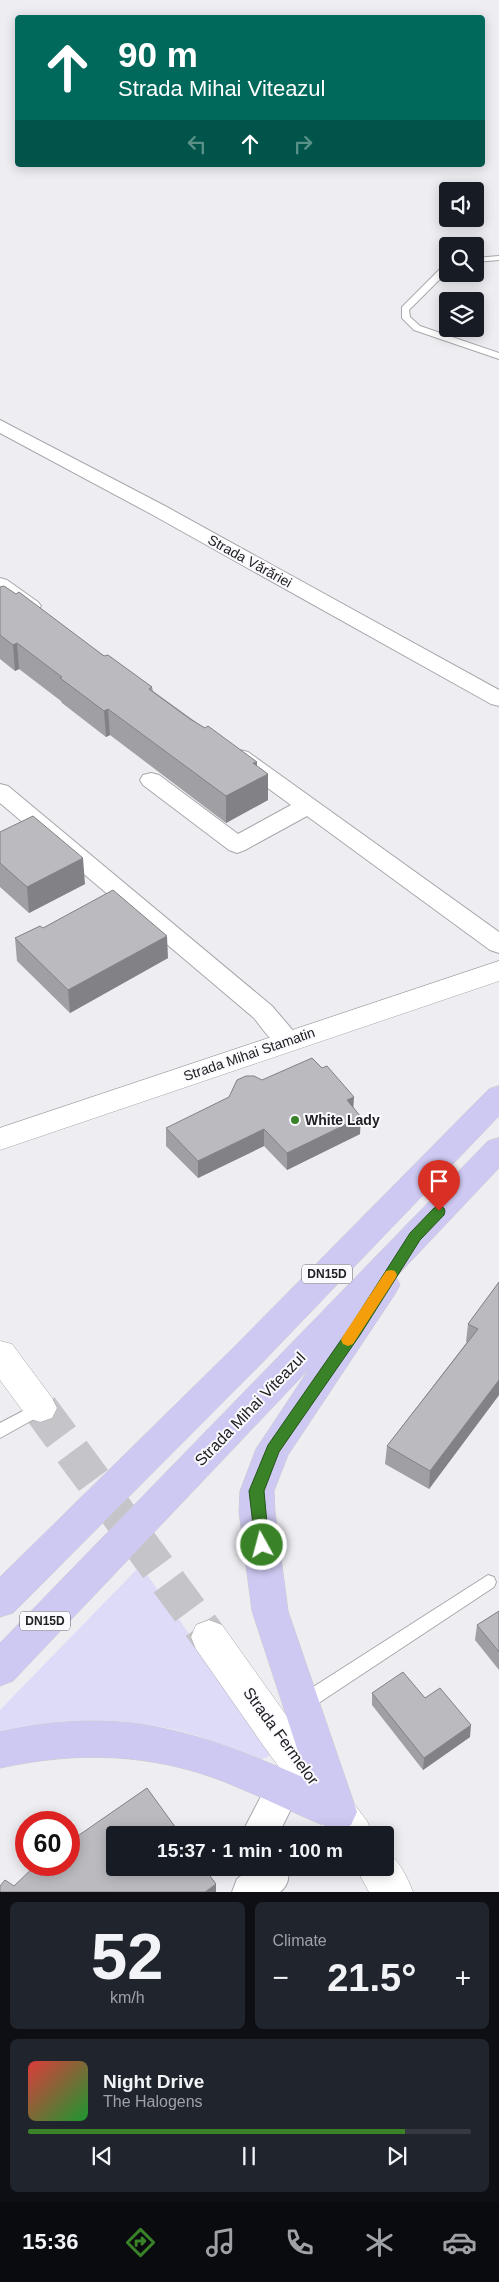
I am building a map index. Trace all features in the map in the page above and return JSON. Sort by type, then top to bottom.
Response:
[{"type":"main road","name":"DN15D","points":[[0,1601],[246,1357],[499,1097]]},
{"type":"main road","name":"Strada Mihai Viteazul","points":[[0,1669],[499,1149]]},
{"type":"main road","points":[[345,1824],[300,1705],[270,1611],[257,1512],[257,1491],[273,1449],[355,1331],[415,1236]]},
{"type":"main road","points":[[0,1750],[57,1739],[95,1738],[162,1744],[229,1766],[283,1789],[345,1824]]},
{"type":"street","name":"Strada Vărăriei","points":[[0,426],[158,510],[499,699]]},
{"type":"street","points":[[0,584],[51,620]]},
{"type":"street","points":[[222,744],[499,944]]},
{"type":"street","points":[[151,780],[237,845],[308,806]]},
{"type":"street","points":[[0,791],[262,1012],[288,1040]]},
{"type":"street","name":"Strada Mihai Stamatin","points":[[0,1139],[499,970]]},
{"type":"street","points":[[0,1354],[40,1408]]},
{"type":"street","name":"Strada Fermelor","points":[[209,1637],[278,1735],[345,1824]]},
{"type":"street","points":[[264,1826],[283,1789]]},
{"type":"street","points":[[250,1892],[272,1876]]},
{"type":"street","points":[[382,1876],[393,1892]]},
{"type":"lane","points":[[484,259],[499,258]]},
{"type":"lane","points":[[439,275],[405,309],[406,318],[417,328],[499,356]]},
{"type":"lane","points":[[0,1431],[40,1408]]},
{"type":"lane","points":[[300,1705],[488,1582]]},
{"type":"shaded area","points":[[140,1566],[271,1749],[269,1756],[258,1761],[211,1741],[174,1729],[141,1725],[80,1726],[0,1735],[0,1710]]},
{"type":"building","points":[[4,586],[16,594],[19,592],[104,656],[108,655],[152,687],[149,689],[190,719],[205,728],[208,726],[257,762],[253,763],[268,774],[226,796],[108,709],[104,711],[17,643],[13,645],[0,635],[0,587]]},
{"type":"building","points":[[33,816],[83,858],[27,887],[0,863],[0,832]]},
{"type":"building","points":[[113,890],[167,936],[68,990],[15,938],[40,926],[43,928]]},
{"type":"building","points":[[312,1058],[322,1068],[327,1066],[354,1097],[347,1100],[361,1117],[287,1153],[264,1129],[198,1161],[166,1128],[229,1097],[237,1080],[246,1076],[254,1076],[262,1080]]},
{"type":"building","points":[[499,1282],[499,1380],[430,1471],[387,1446],[478,1329],[468,1324]]},
{"type":"building","points":[[499,1611],[499,1652],[477,1625]]},
{"type":"building","points":[[403,1672],[425,1698],[440,1688],[471,1725],[424,1758],[372,1693]]},
{"type":"building","points":[[147,1788],[174,1826],[106,1826],[106,1876],[210,1876],[216,1884],[205,1892],[0,1892],[0,1886],[5,1880],[14,1886],[24,1876],[80,1876],[80,1834]]},
{"type":"tunnel","points":[[40,1408],[209,1637]]},
{"type":"slow traffic","points":[[348,1340],[391,1275]]},
{"type":"place","name":"White Lady","points":[[295,1120]]},
{"type":"route","points":[[262,1545],[257,1512],[257,1491],[261,1476],[273,1449],[311,1391],[355,1331],[415,1236],[439,1211]]}]
